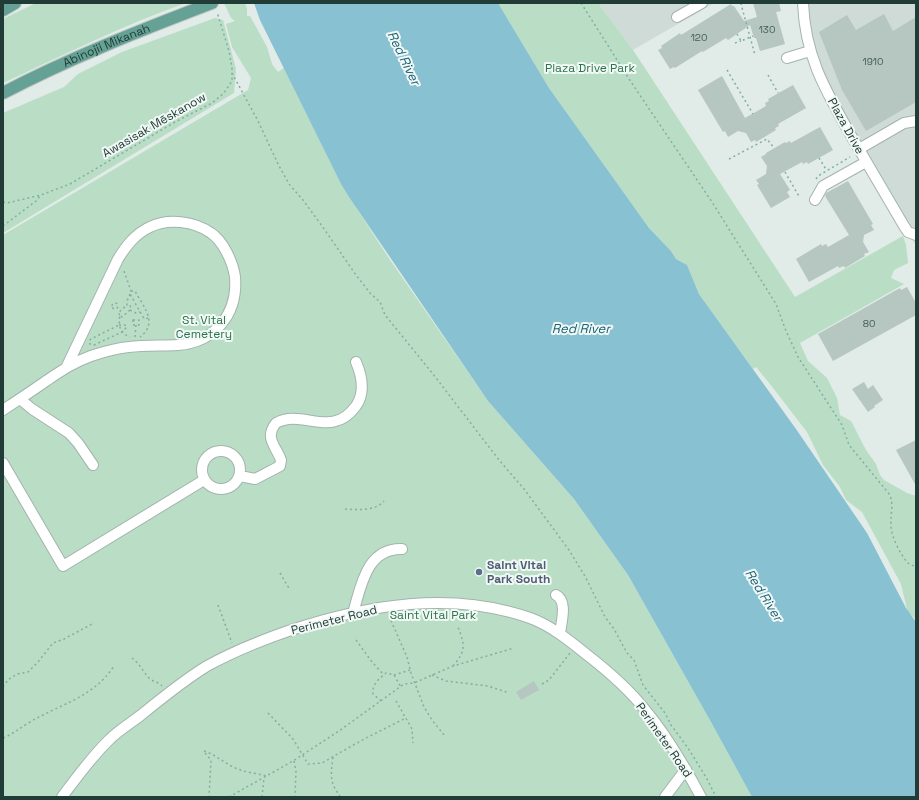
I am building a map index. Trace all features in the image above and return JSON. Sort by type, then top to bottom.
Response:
[{"type":"main road","points":[[3,10],[15,3]]},
{"type":"main road","name":"Abinojii Mikanah","points":[[3,93],[93,50],[169,19],[214,7]]},
{"type":"street","points":[[677,17],[702,3]]},
{"type":"street","name":"Plaza Drive","points":[[803,3],[805,33],[819,76],[866,162],[904,226],[908,232],[916,235]]},
{"type":"street","points":[[788,58],[810,51]]},
{"type":"street","points":[[859,149],[904,123],[916,121]]},
{"type":"street","points":[[815,200],[823,186],[866,162]]},
{"type":"street","points":[[3,410],[67,366],[91,356],[134,342],[177,345],[189,343],[206,337],[215,331],[224,321],[235,297],[234,269],[220,243],[211,233],[197,226],[170,222],[159,224],[140,232],[126,245],[115,264],[67,366]]},
{"type":"street","points":[[240,476],[255,479],[280,466],[281,460],[272,442],[270,434],[276,423],[288,418],[320,423],[336,421],[343,418],[354,408],[361,394],[362,384],[360,372],[356,362]]},
{"type":"street","points":[[20,398],[32,410],[69,433],[78,443],[92,465]]},
{"type":"street","points":[[220,451],[232,454],[237,458],[240,464],[240,476],[237,482],[232,486],[220,490],[208,485],[204,480],[202,467],[208,456],[220,451]]},
{"type":"street","points":[[3,463],[63,566],[204,480]]},
{"type":"street","points":[[353,613],[368,566],[386,551],[402,549]]},
{"type":"street","points":[[556,595],[559,596],[563,611],[560,634]]},
{"type":"street","name":"Perimeter Road","points":[[62,797],[110,738],[206,666],[271,637],[301,627],[353,613],[401,604],[435,602],[500,610],[531,618],[560,634],[606,670],[638,701],[661,731],[686,769],[701,797]]},
{"type":"street","points":[[665,797],[686,769]]},
{"type":"path","points":[[581,3],[631,82],[712,202],[776,304],[798,357],[842,425],[849,445],[890,495],[893,503],[890,525],[892,534],[903,557],[909,564],[916,567]]},
{"type":"path","points":[[747,3],[742,4],[755,55]]},
{"type":"path","name":"Awasisak Mēskanow","points":[[3,202],[7,203],[41,195],[70,184],[175,122],[212,103],[229,87],[232,81],[229,52],[214,7]]},
{"type":"path","points":[[737,34],[741,41]]},
{"type":"path","points":[[735,43],[753,36]]},
{"type":"path","points":[[727,70],[752,114]]},
{"type":"path","points":[[232,73],[258,121],[289,184],[319,221],[356,275],[370,293],[380,302],[385,315],[433,374],[499,460],[524,489],[569,550],[586,578],[605,617],[627,653],[634,660],[643,685],[666,713],[671,725],[688,748],[716,797]]},
{"type":"path","points":[[768,75],[778,93]]},
{"type":"path","points":[[729,159],[766,138],[774,148]]},
{"type":"path","points":[[819,158],[827,171]]},
{"type":"path","points":[[785,172],[800,198]]},
{"type":"path","points":[[3,226],[36,201],[41,195]]},
{"type":"path","points":[[115,264],[121,266],[124,270],[131,290],[127,304],[118,313],[120,316],[119,325],[122,332],[134,342]]},
{"type":"path","points":[[131,290],[135,291],[149,315],[148,328],[134,342]]},
{"type":"path","points":[[130,294],[143,317],[145,319],[148,318]]},
{"type":"path","points":[[127,304],[130,305],[130,310]]},
{"type":"path","points":[[118,308],[121,311]]},
{"type":"path","points":[[130,310],[136,313],[140,312]]},
{"type":"path","points":[[120,316],[122,318],[130,310]]},
{"type":"path","points":[[119,325],[127,326],[127,328],[122,332],[94,345],[90,344],[91,339],[119,325]]},
{"type":"path","points":[[134,342],[136,325]]},
{"type":"path","points":[[345,509],[365,510],[380,506],[384,501]]},
{"type":"path","points":[[280,573],[290,590]]},
{"type":"path","points":[[218,605],[235,652]]},
{"type":"path","points":[[386,607],[407,657],[414,683],[424,707],[444,735]]},
{"type":"path","points":[[3,687],[8,680],[17,674],[28,672],[53,643],[64,639],[92,624]]},
{"type":"path","points":[[453,666],[459,659],[464,644],[458,627]]},
{"type":"path","points":[[356,640],[372,662],[384,675]]},
{"type":"path","points":[[542,684],[549,680],[575,645]]},
{"type":"path","points":[[229,797],[294,761],[404,684],[414,683],[453,666],[514,648]]},
{"type":"path","points":[[132,658],[138,663],[151,680],[160,683],[168,693]]},
{"type":"path","points":[[3,738],[14,734],[30,722],[70,703],[86,693],[109,674],[114,666]]},
{"type":"path","points":[[381,701],[373,694],[374,684],[386,673],[394,675],[410,670]]},
{"type":"path","points":[[394,675],[400,687]]},
{"type":"path","points":[[432,675],[446,681],[488,686],[509,693]]},
{"type":"path","points":[[396,701],[412,729],[413,743]]},
{"type":"path","points":[[268,713],[293,739],[308,764],[322,763],[364,739],[406,718]]},
{"type":"path","points":[[209,797],[211,760],[204,752],[214,755],[239,770],[259,773],[266,776]]},
{"type":"path","points":[[333,757],[331,776],[333,787],[340,796]]},
{"type":"path","points":[[294,761],[296,771],[294,797]]},
{"type":"path","points":[[262,797],[264,778]]},
{"type":"shaded area","points":[[598,3],[714,3],[633,50]]},
{"type":"shaded area","points":[[803,3],[916,3],[916,246],[819,76]]},
{"type":"green space","points":[[36,3],[186,3],[71,51],[3,83],[3,19]]},
{"type":"green space","points":[[224,3],[245,3],[247,16],[250,16],[267,47],[272,64],[278,72],[284,68],[341,184],[388,257],[488,401],[574,499],[628,575],[752,797],[3,797],[3,235],[248,90],[251,78],[232,47],[226,24],[235,21],[231,18]]},
{"type":"green space","name":"Plaza Drive Park","points":[[498,3],[598,3],[633,50],[795,297],[903,236],[906,245],[908,263],[894,270],[891,278],[904,284],[800,343],[808,361],[827,378],[837,398],[840,415],[851,421],[866,450],[876,464],[880,475],[884,480],[907,493],[916,496],[916,619],[908,613],[901,584],[862,512],[846,500],[840,487],[823,465],[807,432],[756,367],[753,369],[699,294],[687,265],[676,259],[671,251],[649,228],[549,88]]},
{"type":"green space","points":[[215,18],[223,20],[236,69],[234,93],[3,233],[3,113],[64,87],[78,74],[122,52]]},
{"type":"water","name":"Red River","points":[[254,3],[498,3],[549,88],[649,228],[671,251],[676,259],[687,265],[699,294],[796,429],[867,533],[906,608],[916,622],[916,797],[752,797],[628,575],[574,499],[488,401],[349,197],[341,184],[260,20]]},
{"type":"building","points":[[753,3],[779,3],[781,11],[776,12],[785,44],[760,51],[750,25],[728,40],[726,38],[675,68],[670,69],[658,50],[662,48],[661,46],[680,33],[681,35],[731,4],[744,21],[757,17]]},
{"type":"building","points":[[884,14],[893,31],[916,17],[916,102],[866,131],[842,90],[819,32],[847,15],[856,30]]},
{"type":"building","points":[[722,76],[745,118],[766,106],[765,103],[769,101],[768,99],[793,85],[806,108],[778,124],[779,126],[775,128],[776,130],[756,142],[755,140],[751,142],[746,133],[738,131],[728,137],[725,131],[723,132],[698,90]]},
{"type":"building","points":[[820,127],[833,150],[808,164],[807,162],[803,164],[802,162],[780,174],[790,190],[787,192],[790,197],[771,208],[757,185],[759,184],[756,180],[766,174],[767,166],[761,157],[785,142],[790,141],[791,143]]},
{"type":"building","points":[[848,181],[873,224],[871,225],[874,230],[864,235],[863,242],[869,252],[845,268],[844,266],[839,268],[838,266],[809,282],[796,259],[821,244],[822,246],[826,244],[828,247],[849,235],[825,196],[826,193]]},
{"type":"building","points":[[907,287],[916,303],[916,315],[833,361],[818,334],[900,288],[901,290]]},
{"type":"building","points":[[864,382],[868,389],[873,385],[883,400],[868,412],[852,389]]},
{"type":"building","points":[[916,440],[916,486],[896,450]]},
{"type":"building","points":[[534,681],[539,690],[521,700],[516,692]]},
{"type":"place","name":"Saint Vital Park South","points":[[479,572]]},
{"type":"park label","name":"St. Vital Cemetery","points":[[204,327]]},
{"type":"park label","name":"Saint Vital Park","points":[[433,615]]}]
